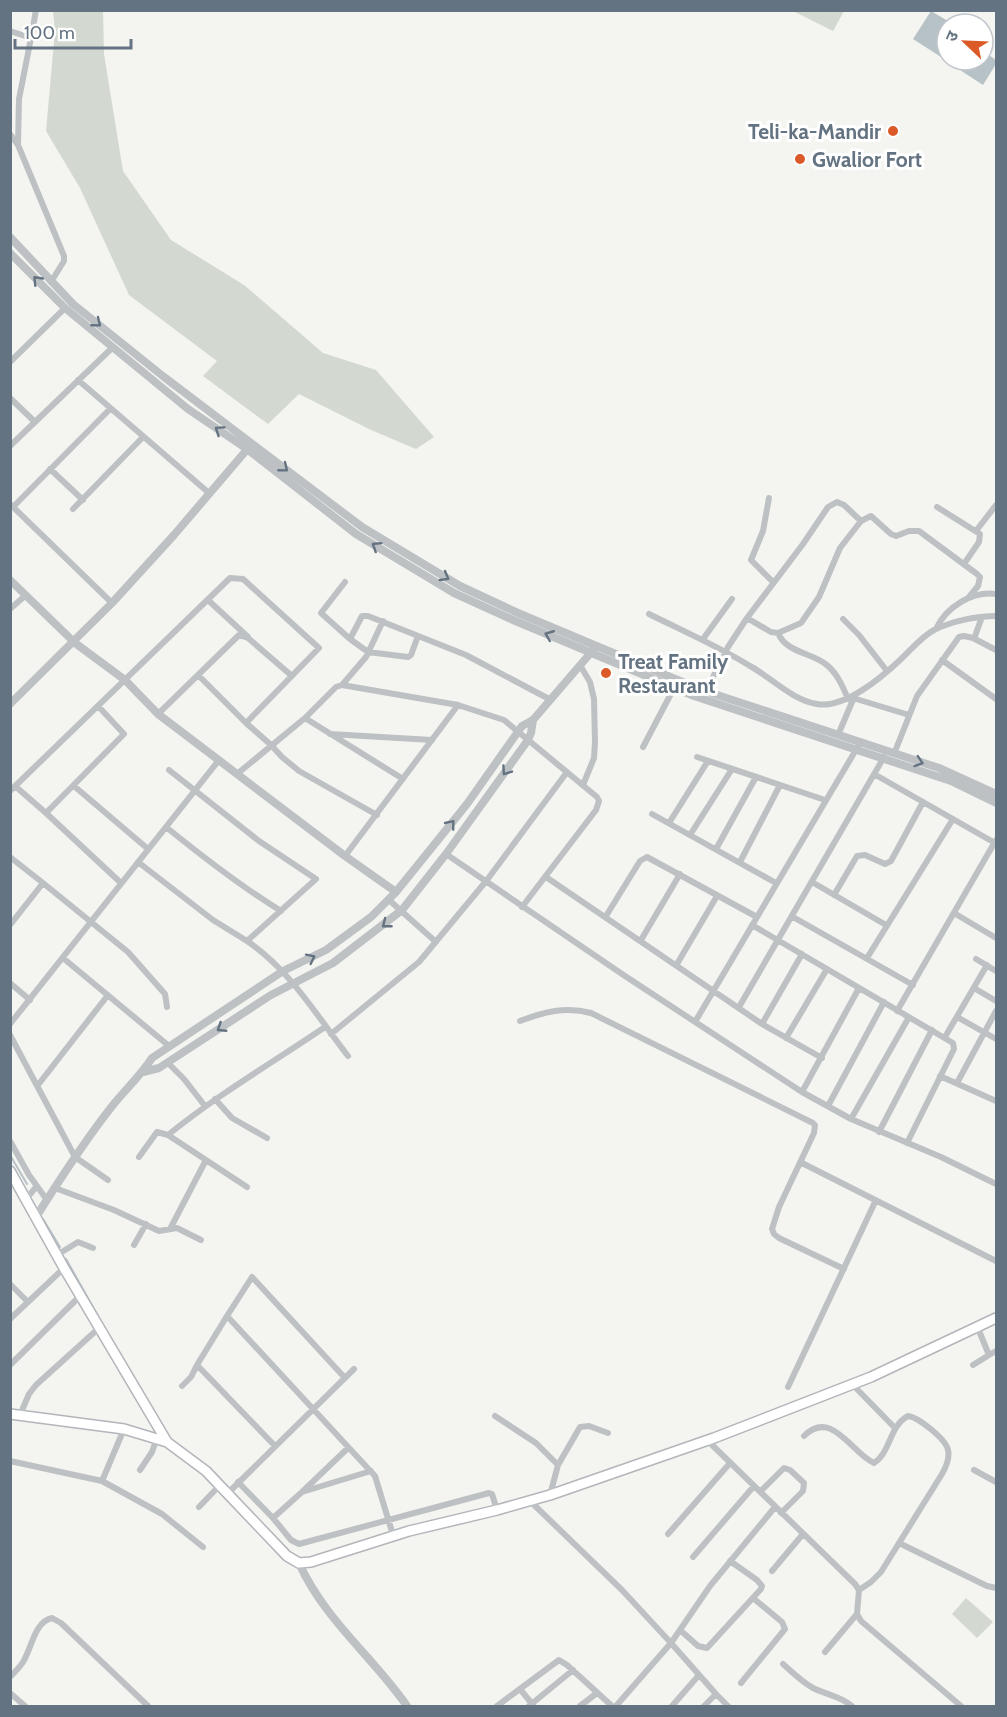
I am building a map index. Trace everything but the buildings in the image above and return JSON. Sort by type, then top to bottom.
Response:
[{"type":"main road","points":[[10,1171],[80,1296],[167,1442]]},
{"type":"main road","points":[[15,1415],[124,1429],[167,1442],[206,1471],[287,1556],[299,1563],[311,1562],[393,1535],[550,1495],[707,1440],[852,1384],[996,1318]]},
{"type":"street","points":[[36,10],[18,99],[13,140],[64,256],[64,261],[51,282]]},
{"type":"street","points":[[10,31],[32,38]]},
{"type":"street","points":[[10,237],[73,304],[250,446],[301,493],[356,534],[399,561],[454,593],[513,620],[706,691],[838,735],[858,746]]},
{"type":"street","points":[[10,253],[65,308],[112,348],[188,409],[250,446]]},
{"type":"street","points":[[10,362],[65,308]]},
{"type":"street","points":[[10,446],[112,348]]},
{"type":"street","points":[[78,380],[209,494]]},
{"type":"street","points":[[10,398],[35,422]]},
{"type":"street","points":[[110,409],[12,505],[112,603]]},
{"type":"street","points":[[73,509],[143,437]]},
{"type":"street","points":[[10,704],[75,643],[174,535],[250,446]]},
{"type":"street","points":[[51,469],[83,500]]},
{"type":"street","points":[[770,498],[763,531],[751,560],[773,582]]},
{"type":"street","points":[[706,691],[725,652],[747,618],[828,507],[837,502],[844,505],[861,521]]},
{"type":"street","points":[[976,531],[996,505]]},
{"type":"street","points":[[937,507],[980,534],[981,539],[964,564]]},
{"type":"street","points":[[989,514],[996,520]]},
{"type":"street","points":[[649,614],[750,665],[802,699],[828,705],[852,697],[887,671],[936,629],[943,617],[969,597],[978,586],[980,577],[919,531],[909,531],[896,536],[874,518],[866,517],[840,548],[819,597],[806,616],[795,626],[778,633],[771,632],[747,618]]},
{"type":"street","points":[[121,883],[46,813],[13,788],[230,578],[243,579],[319,648],[246,723]]},
{"type":"street","points":[[10,580],[75,643],[125,680],[158,714],[396,892]]},
{"type":"street","points":[[345,582],[321,613],[350,639],[368,652],[408,657],[411,655],[418,636]]},
{"type":"street","points":[[969,597],[996,594]]},
{"type":"street","points":[[10,609],[26,595]]},
{"type":"street","points":[[702,639],[732,599]]},
{"type":"street","points":[[208,600],[292,676]]},
{"type":"street","points":[[350,639],[362,615],[365,615],[466,655],[551,700]]},
{"type":"street","points":[[936,629],[982,617],[996,616]]},
{"type":"street","points":[[973,638],[982,617]]},
{"type":"street","points":[[843,619],[865,642],[887,671]]},
{"type":"street","points":[[342,685],[368,652],[383,621]]},
{"type":"street","points":[[778,633],[784,643],[791,648],[828,665],[852,697],[909,715]]},
{"type":"street","points":[[158,714],[239,635],[248,638]]},
{"type":"street","points":[[739,1007],[874,774],[888,755],[925,683],[959,637],[973,638],[996,650]]},
{"type":"street","points":[[36,1217],[75,1157],[113,1105],[143,1072],[152,1058],[283,971],[326,950],[371,917],[389,900],[467,804],[517,732],[533,720],[594,649]]},
{"type":"street","points":[[594,649],[694,696],[958,776],[996,794]]},
{"type":"street","points":[[942,660],[996,699]]},
{"type":"street","points":[[580,665],[590,682],[594,699],[594,759],[583,785]]},
{"type":"street","points":[[198,675],[299,771],[377,815]]},
{"type":"street","points":[[237,774],[305,718],[336,687],[342,685],[458,705],[504,720],[597,797],[599,805],[522,907]]},
{"type":"street","points":[[643,747],[674,688]]},
{"type":"street","points":[[838,735],[852,697]]},
{"type":"street","points":[[345,856],[458,705]]},
{"type":"street","points":[[46,813],[124,734],[98,706]]},
{"type":"street","points":[[305,718],[403,779]]},
{"type":"street","points":[[143,1072],[168,1063],[293,983],[333,963],[402,910],[446,854],[528,740],[533,720]]},
{"type":"street","points":[[330,734],[432,740]]},
{"type":"street","points":[[695,1022],[858,746]]},
{"type":"street","points":[[888,755],[951,781],[996,803]]},
{"type":"street","points":[[697,757],[825,800]]},
{"type":"street","points":[[10,1024],[219,760]]},
{"type":"street","points":[[669,823],[708,761]]},
{"type":"street","points":[[690,835],[732,769]]},
{"type":"street","points":[[169,770],[259,841],[316,879],[248,941]]},
{"type":"street","points":[[331,1035],[419,962],[487,880],[567,772]]},
{"type":"street","points":[[874,774],[996,841],[994,851],[954,913],[897,1011]]},
{"type":"street","points":[[716,849],[756,777]]},
{"type":"street","points":[[740,862],[780,785]]},
{"type":"street","points":[[74,786],[148,849]]},
{"type":"street","points":[[834,895],[857,856],[865,855],[885,864],[891,861],[923,802]]},
{"type":"street","points":[[652,814],[776,883]]},
{"type":"street","points":[[867,958],[953,819]]},
{"type":"street","points":[[166,827],[250,893],[281,911]]},
{"type":"street","points":[[446,854],[487,880],[522,907],[802,1092],[851,1119],[996,1184]]},
{"type":"street","points":[[10,857],[128,952],[165,994],[167,1007]]},
{"type":"street","points":[[606,916],[643,858],[650,857],[757,917]]},
{"type":"street","points":[[138,862],[213,920],[267,954],[293,983],[348,1056]]},
{"type":"street","points":[[641,940],[680,874]]},
{"type":"street","points":[[546,877],[762,1024],[822,1058]]},
{"type":"street","points":[[812,882],[886,925]]},
{"type":"street","points":[[10,925],[43,883]]},
{"type":"street","points":[[677,964],[717,896]]},
{"type":"street","points":[[389,900],[436,942]]},
{"type":"street","points":[[954,913],[996,938]]},
{"type":"street","points":[[793,917],[913,985]]},
{"type":"street","points":[[752,925],[945,1037],[955,1046],[907,1143]]},
{"type":"street","points":[[762,1024],[802,954]]},
{"type":"street","points":[[63,958],[169,1046]]},
{"type":"street","points":[[976,959],[996,970]]},
{"type":"street","points":[[945,1037],[987,965]]},
{"type":"street","points":[[786,1038],[827,969]]},
{"type":"street","points":[[10,983],[30,1000]]},
{"type":"street","points":[[802,1092],[859,988]]},
{"type":"street","points":[[974,988],[996,1001]]},
{"type":"street","points":[[38,1085],[108,995]]},
{"type":"street","points":[[828,1106],[884,1002]]},
{"type":"street","points":[[520,1021],[560,1009],[575,1009],[591,1013],[813,1123],[814,1133],[772,1223],[772,1228],[774,1234],[779,1238],[844,1269]]},
{"type":"street","points":[[957,1083],[996,1011]]},
{"type":"street","points":[[851,1119],[909,1017]]},
{"type":"street","points":[[957,1017],[996,1038]]},
{"type":"street","points":[[168,1135],[215,1098],[269,1066],[325,1027]]},
{"type":"street","points":[[879,1132],[932,1030]]},
{"type":"street","points":[[10,1035],[75,1157],[108,1180]]},
{"type":"street","points":[[168,1063],[205,1106]]},
{"type":"street","points":[[940,1076],[996,1101]]},
{"type":"street","points":[[215,1098],[232,1118],[267,1138]]},
{"type":"street","points":[[139,1157],[158,1132],[168,1135],[247,1188]]},
{"type":"street","points":[[10,1141],[47,1200]]},
{"type":"street","points":[[170,1229],[206,1160]]},
{"type":"street","points":[[800,1162],[996,1261]]},
{"type":"street","points":[[26,1199],[37,1186]]},
{"type":"street","points":[[55,1188],[163,1231],[177,1228],[201,1240]]},
{"type":"street","points":[[788,1387],[876,1200]]},
{"type":"street","points":[[134,1245],[146,1224]]},
{"type":"street","points":[[57,1255],[78,1242],[93,1248]]},
{"type":"street","points":[[10,1319],[64,1268]]},
{"type":"street","points":[[182,1386],[191,1377],[252,1277],[345,1378]]},
{"type":"street","points":[[10,1284],[28,1302]]},
{"type":"street","points":[[10,1365],[80,1296]]},
{"type":"street","points":[[227,1316],[375,1476],[393,1535]]},
{"type":"street","points":[[977,1326],[989,1355]]},
{"type":"street","points":[[15,1415],[36,1385],[99,1328]]},
{"type":"street","points":[[973,1365],[996,1351]]},
{"type":"street","points":[[197,1365],[275,1446]]},
{"type":"street","points":[[228,1493],[354,1369]]},
{"type":"street","points":[[852,1384],[895,1428]]},
{"type":"street","points":[[495,1416],[525,1435],[558,1465]]},
{"type":"street","points":[[804,1436],[817,1427],[834,1431],[842,1435],[874,1463],[882,1454],[895,1428],[908,1416],[914,1417],[946,1443],[948,1457],[942,1474],[881,1572],[859,1590]]},
{"type":"street","points":[[550,1495],[558,1465],[580,1427],[589,1426],[608,1433]]},
{"type":"street","points":[[102,1481],[124,1429]]},
{"type":"street","points":[[140,1470],[152,1452],[156,1438]]},
{"type":"street","points":[[707,1440],[859,1590],[857,1614],[825,1652]]},
{"type":"street","points":[[273,1518],[348,1448]]},
{"type":"street","points":[[10,1461],[102,1481],[162,1514],[203,1547]]},
{"type":"street","points":[[668,1534],[730,1463]]},
{"type":"street","points":[[760,1492],[780,1469],[787,1468],[797,1476],[805,1487],[781,1513]]},
{"type":"street","points":[[974,1470],[996,1482]]},
{"type":"street","points":[[302,1491],[371,1471]]},
{"type":"street","points":[[238,1482],[291,1540],[299,1544],[489,1493],[495,1498],[498,1510]]},
{"type":"street","points":[[199,1507],[220,1485]]},
{"type":"street","points":[[693,1557],[754,1486]]},
{"type":"street","points":[[530,1501],[622,1590],[728,1707]]},
{"type":"street","points":[[497,1707],[559,1660],[614,1707],[671,1643],[710,1586],[775,1507]]},
{"type":"street","points":[[772,1571],[803,1534]]},
{"type":"street","points":[[899,1543],[987,1586],[996,1588]]},
{"type":"street","points":[[680,1630],[698,1646],[707,1648],[761,1589],[760,1583],[730,1561]]},
{"type":"street","points":[[299,1563],[310,1586],[329,1614],[395,1689],[407,1707]]},
{"type":"street","points":[[741,1683],[784,1629],[782,1622],[753,1598]]},
{"type":"street","points":[[857,1614],[867,1626],[962,1707]]},
{"type":"street","points":[[10,1677],[23,1662],[45,1619],[52,1618],[61,1623],[148,1707]]},
{"type":"street","points":[[783,1664],[806,1683],[820,1691],[838,1696],[852,1707]]},
{"type":"street","points":[[520,1689],[532,1706],[573,1670]]},
{"type":"street","points":[[672,1707],[699,1675]]},
{"type":"street","points":[[10,1693],[25,1707]]},
{"type":"street","points":[[580,1707],[597,1693]]},
{"type":"street","points":[[704,1707],[716,1694]]},
{"type":"shaded area","points":[[53,11],[103,11],[104,54],[123,171],[171,240],[244,285],[323,353],[376,370],[434,437],[416,449],[371,430],[299,394],[268,424],[203,376],[217,361],[129,295],[80,188],[46,131],[55,31]]},
{"type":"shaded area","points":[[793,11],[844,11],[833,31]]},
{"type":"shaded area","points":[[931,11],[935,13],[935,53],[913,39]]},
{"type":"shaded area","points":[[963,72],[991,72],[983,85]]},
{"type":"shaded area","points":[[966,1598],[993,1622],[977,1638],[952,1614]]},
{"type":"waterway","points":[[10,1155],[27,1184]]},
{"type":"waterway","points":[[43,1219],[60,1247]]},
{"type":"waterway","points":[[66,1259],[98,1316]]},
{"type":"place","name":"Teli-ka-Mandir","points":[[893,131]]},
{"type":"place","name":"Gwalior Fort","points":[[800,159]]},
{"type":"place","name":"Treat Family Restaurant","points":[[606,673]]}]
